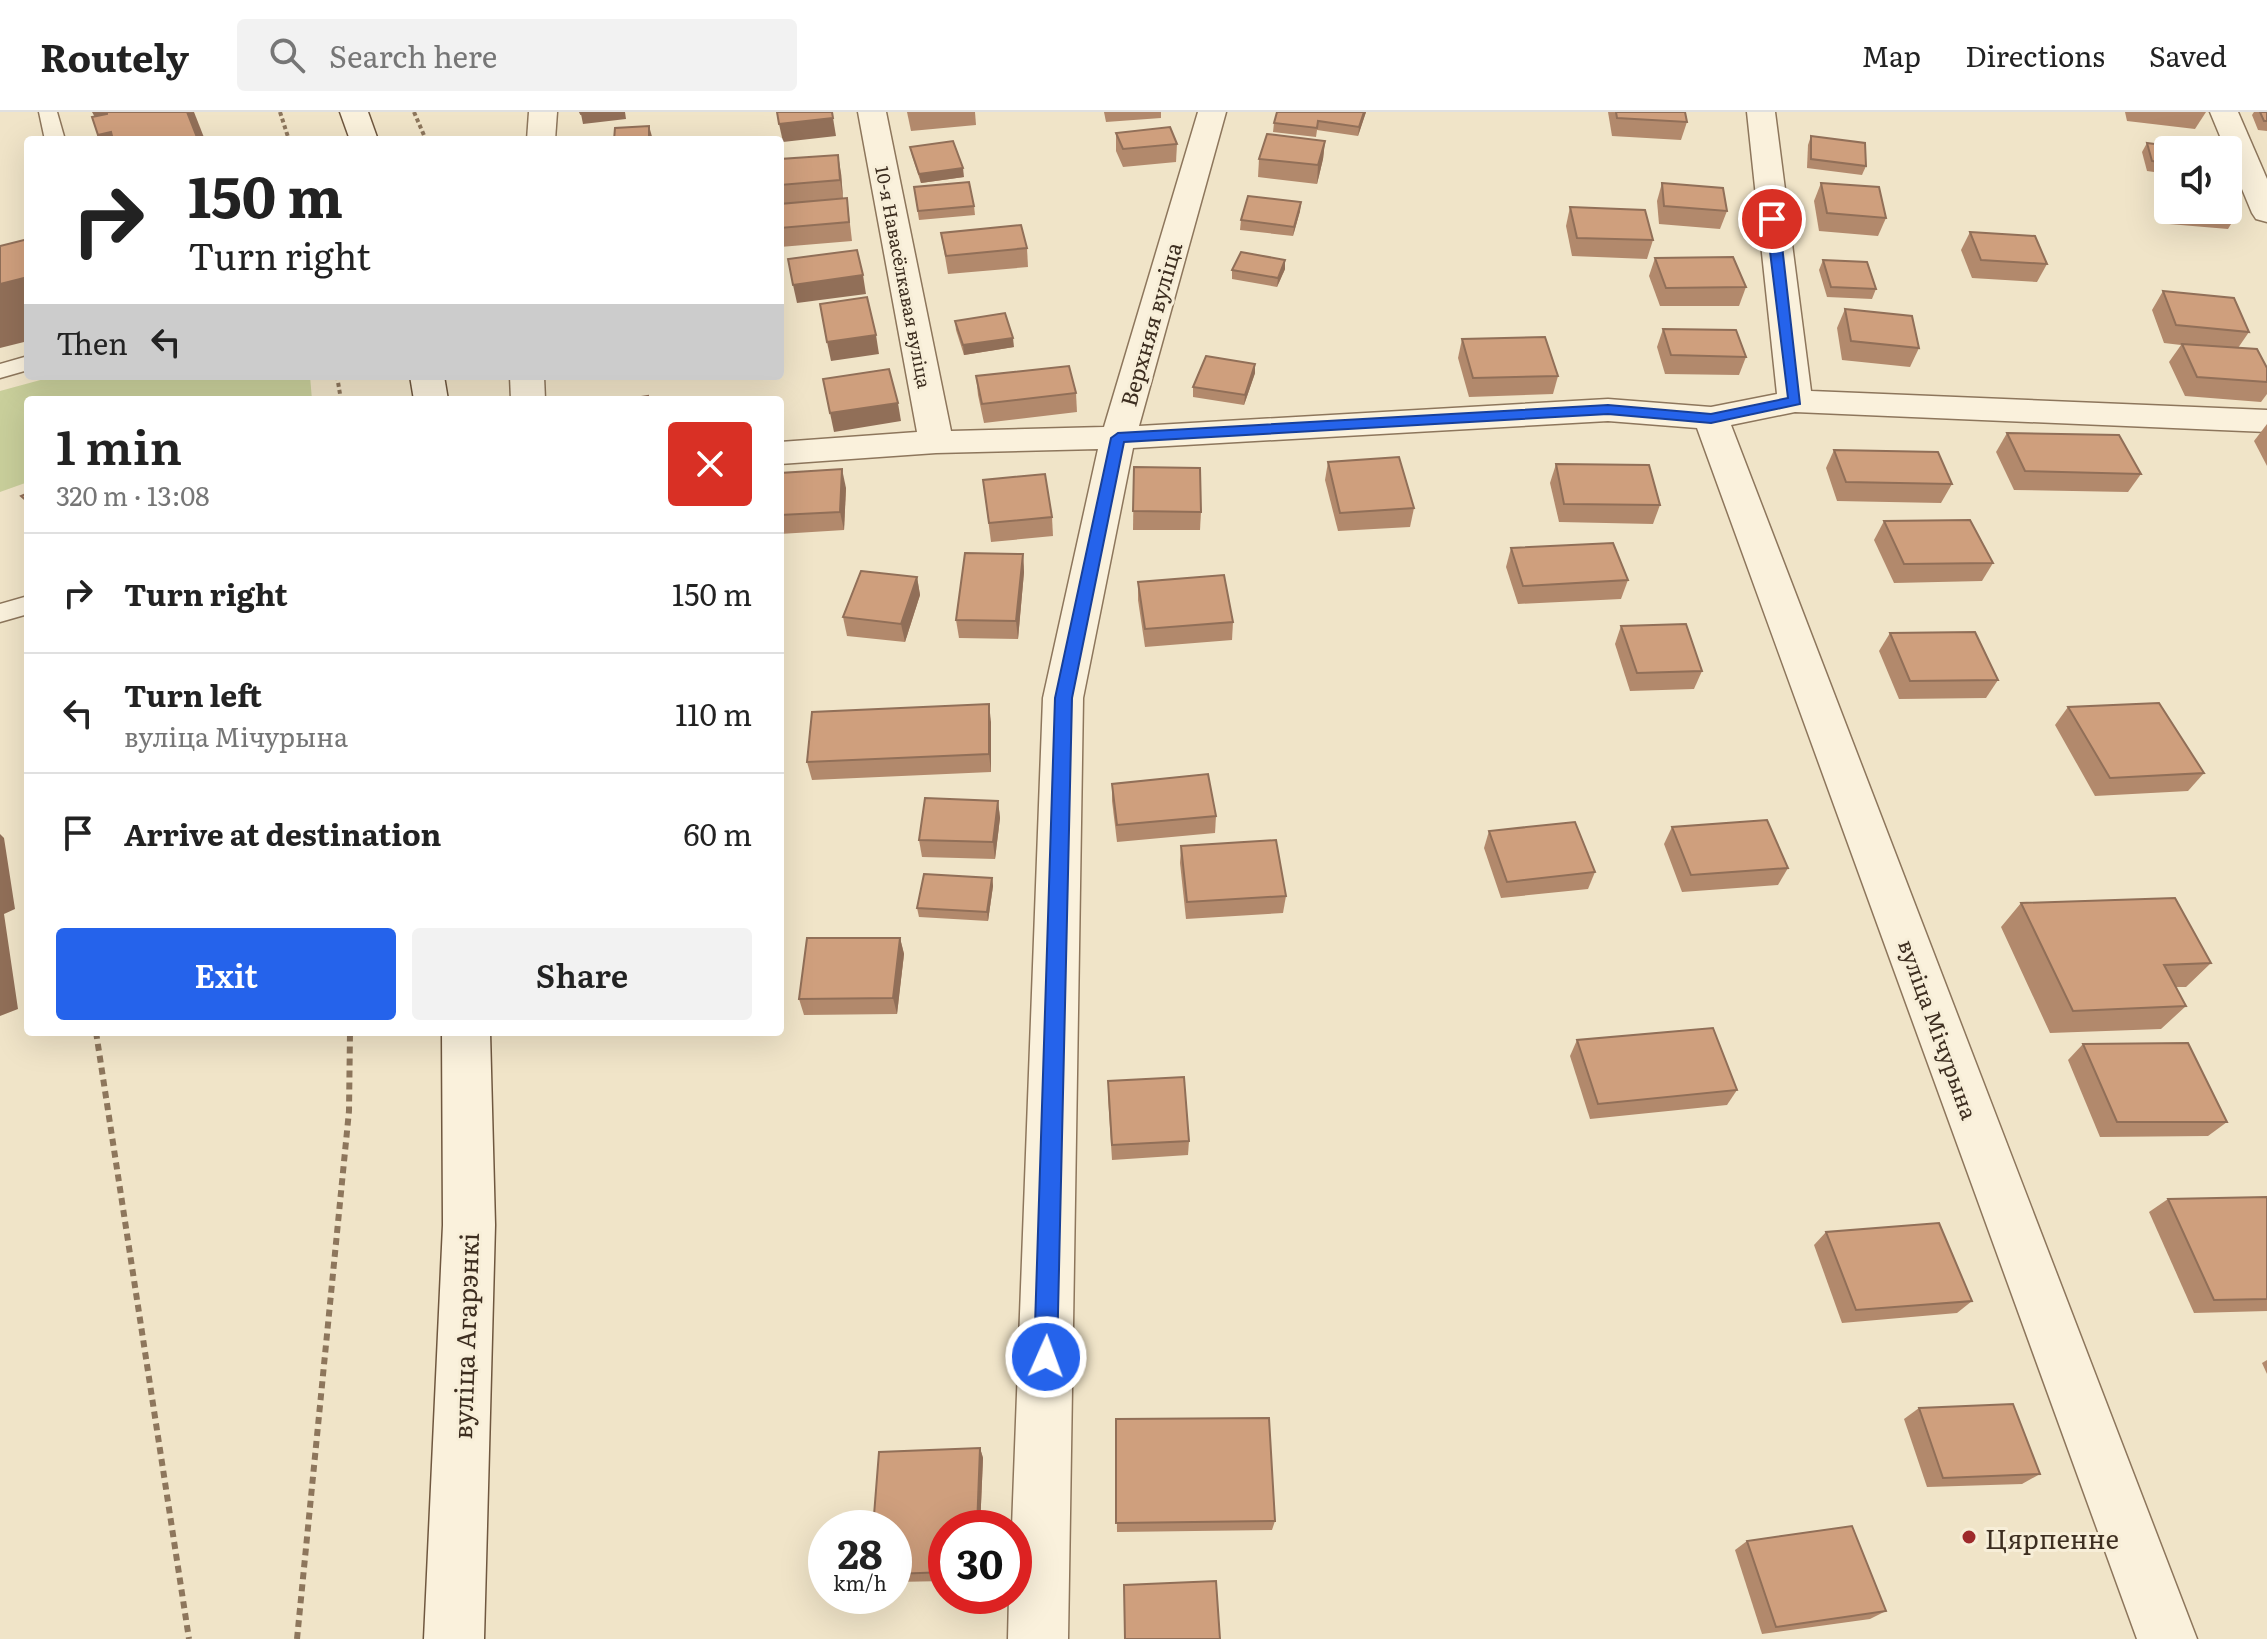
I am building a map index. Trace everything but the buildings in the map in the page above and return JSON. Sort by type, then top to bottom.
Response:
[{"type":"street","points":[[354,112],[363,136]]},
{"type":"street","points":[[541,136],[543,112]]},
{"type":"street","name":"10-я Навасёлкавая вуліца","points":[[872,112],[936,442]]},
{"type":"street","points":[[1761,112],[1795,401]]},
{"type":"street","points":[[2224,112],[2267,213]]},
{"type":"street","name":"Верхняя вуліца","points":[[1038,1639],[1063,698],[1118,438],[1209,115]]},
{"type":"street","points":[[784,453],[936,442],[1118,438],[1608,410],[1711,418],[1795,401],[2267,421]]},
{"type":"street","name":"вуліца Мічурына","points":[[1711,418],[2167,1639]]},
{"type":"street","name":"вуліца Агарэнкі","points":[[454,1639],[469,1225],[466,1036]]},
{"type":"lane","points":[[48,112],[54,136]]},
{"type":"lane","points":[[0,371],[24,364]]},
{"type":"lane","points":[[0,613],[24,606]]},
{"type":"path","points":[[280,112],[288,136]]},
{"type":"path","points":[[414,112],[424,136]]},
{"type":"path","points":[[97,1036],[189,1639]]},
{"type":"path","points":[[297,1639],[349,1111],[350,1036]]},
{"type":"green space","points":[[40,380],[310,380],[312,396],[24,396],[24,483],[0,492],[0,391]]},
{"type":"place","name":"Цярпенне","points":[[1969,1537]]},
{"type":"route","points":[[1046,1357],[1063,698],[1118,438],[1608,410],[1711,418],[1795,401],[1772,219]]}]
